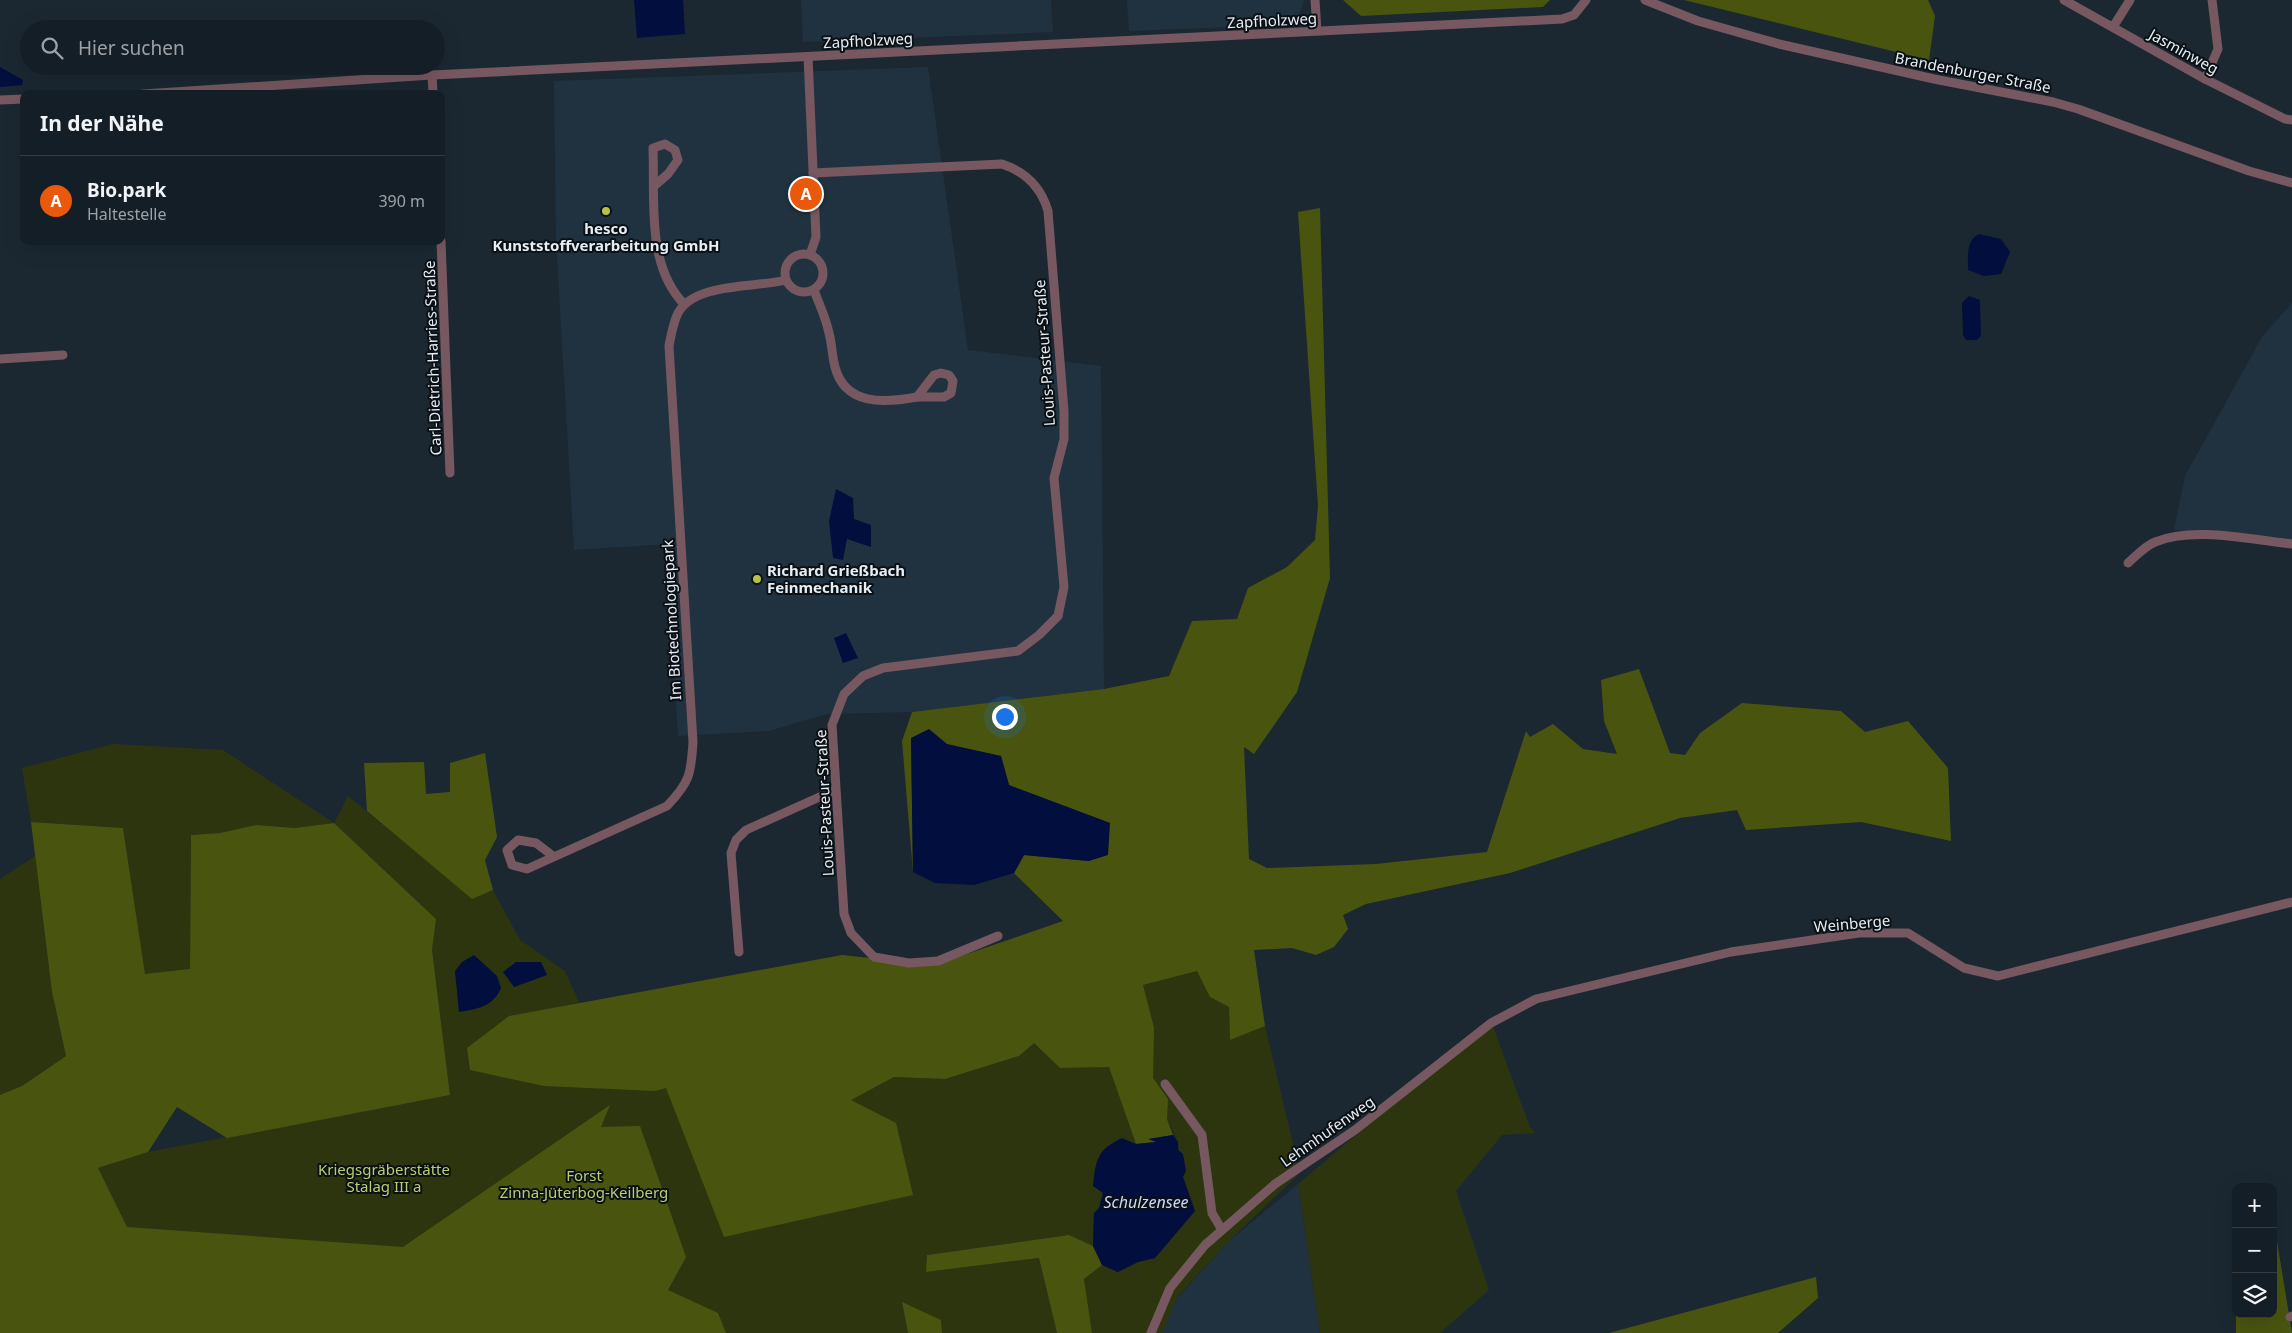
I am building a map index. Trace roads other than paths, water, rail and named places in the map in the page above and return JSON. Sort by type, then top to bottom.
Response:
[{"type":"street","points":[[1316,0],[1317,31]]},
{"type":"street","name":"Zapfholzweg","points":[[445,73],[1562,19],[1574,15],[1586,0]]},
{"type":"street","name":"Brandenburger Straße","points":[[1645,0],[1698,21],[1779,44],[1934,79],[2069,106],[2249,171],[2292,182]]},
{"type":"street","name":"Jasminweg","points":[[2064,0],[2206,79],[2285,119],[2292,120]]},
{"type":"street","points":[[2113,27],[2130,0]]},
{"type":"street","points":[[2206,79],[2218,49],[2212,0]]},
{"type":"street","points":[[808,57],[816,237],[810,256]]},
{"type":"street","name":"Zapfholzweg","points":[[201,90],[418,75]]},
{"type":"street","points":[[432,75],[433,90]]},
{"type":"street","points":[[0,100],[20,99]]},
{"type":"street","points":[[654,186],[668,174],[678,160],[675,150],[665,144],[653,148],[654,186],[658,252],[667,282],[673,293],[684,304],[699,294],[786,280]]},
{"type":"street","name":"Louis-Pasteur-Straße","points":[[813,173],[993,163],[1012,168],[1033,182],[1043,194],[1048,211],[1064,411],[1064,439],[1054,478],[1064,587],[1058,616],[1039,635],[1018,651],[883,668],[863,676],[844,694],[832,725],[844,914],[851,932],[874,957],[909,963],[938,961],[998,936]]},
{"type":"street","name":"Carl-Dietrich-Harries-Straße","points":[[441,245],[450,474]]},
{"type":"street","points":[[804,254],[810,256],[815,258],[822,268],[822,280],[814,290],[798,291],[786,280],[786,268],[792,258],[804,254]]},
{"type":"street","points":[[814,290],[829,332],[835,368],[842,384],[856,396],[870,401],[892,401],[918,397]]},
{"type":"street","name":"Im Biotechnologiepark","points":[[553,856],[536,842],[518,840],[508,850],[512,865],[527,869],[667,806],[683,789],[688,778],[693,742],[669,346],[672,328],[678,312],[684,304]]},
{"type":"street","points":[[0,359],[63,356]]},
{"type":"street","points":[[2128,563],[2153,542],[2174,536],[2197,534],[2292,544]]},
{"type":"street","points":[[740,952],[731,853],[736,840],[746,830],[835,790]]},
{"type":"street","name":"Weinberge","points":[[1449,1058],[1492,1023],[1536,999],[1731,952],[1859,933],[1908,933],[1964,968],[1998,976],[2292,902]]},
{"type":"street","name":"Lehmhufenweg","points":[[1151,1333],[1170,1288],[1205,1245],[1275,1184],[1355,1130],[1449,1058]]},
{"type":"street","points":[[1165,1084],[1202,1134],[1212,1213],[1222,1230]]},
{"type":"water","points":[[634,0],[683,0],[685,34],[637,38]]},
{"type":"water","points":[[0,67],[23,80],[22,85],[0,87]]},
{"type":"water","points":[[1979,234],[2001,239],[2010,252],[2001,274],[1984,276],[1968,270],[1970,245],[1972,240]]},
{"type":"water","points":[[1969,296],[1980,300],[1981,336],[1977,340],[1966,340],[1963,335],[1962,303]]},
{"type":"water","points":[[836,489],[853,498],[854,519],[871,525],[871,547],[847,539],[843,560],[833,558],[829,521]]},
{"type":"water","points":[[846,633],[858,658],[843,663],[834,638]]},
{"type":"water","points":[[929,729],[947,744],[1001,756],[1009,785],[1110,823],[1108,855],[1089,861],[1024,855],[1014,873],[974,885],[935,883],[913,872],[911,738]]},
{"type":"water","points":[[474,955],[497,976],[501,988],[494,999],[484,1006],[459,1012],[455,971],[462,962]]},
{"type":"water","points":[[516,962],[541,962],[547,975],[514,987],[503,972]]},
{"type":"water","name":"Schulzensee","points":[[1173,1135],[1178,1142],[1178,1150],[1183,1154],[1186,1171],[1183,1177],[1195,1211],[1155,1258],[1138,1262],[1118,1272],[1102,1265],[1093,1246],[1094,1213],[1099,1208],[1103,1193],[1093,1186],[1099,1156],[1107,1147],[1122,1138],[1136,1144],[1156,1142],[1148,1139]]},
{"type":"place","name":"Bio.park","points":[[806,194]]},
{"type":"place","name":"hesco Kunststoffverarbeitung GmbH","points":[[606,211]]},
{"type":"place","name":"Richard Grießbach Feinmechanik","points":[[757,579]]},
{"type":"park label","name":"Kriegsgräberstätte Stalag III a","points":[[384,1178]]},
{"type":"park label","name":"Forst Zinna-Jüterbog-Keilberg","points":[[584,1184]]}]
